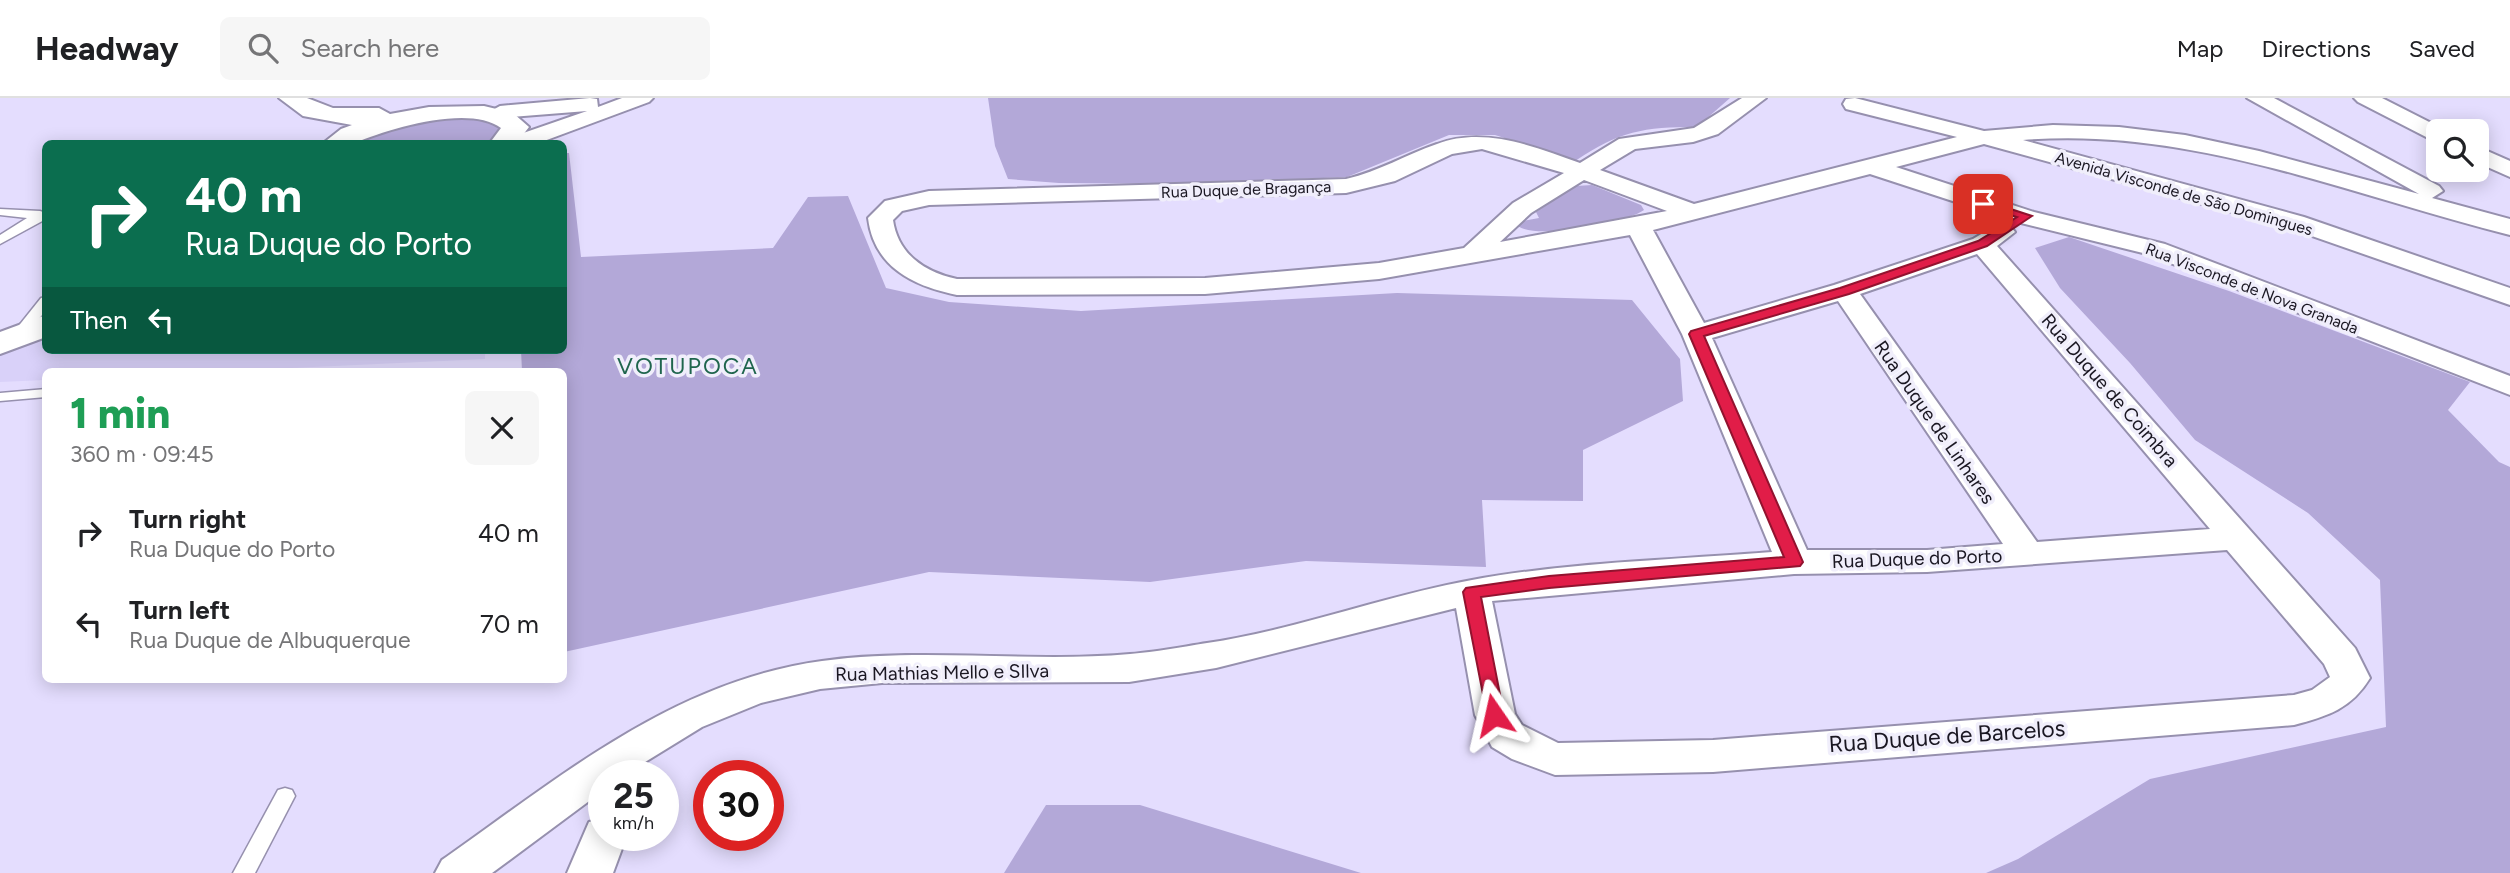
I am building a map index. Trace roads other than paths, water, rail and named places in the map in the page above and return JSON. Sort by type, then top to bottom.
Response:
[{"type":"street","points":[[263,98],[293,127]]},
{"type":"street","points":[[291,98],[314,113],[334,117],[462,107],[500,112],[561,108],[612,98]]},
{"type":"street","points":[[525,140],[642,98]]},
{"type":"street","points":[[1473,254],[1522,208],[1639,139],[1693,135],[1715,128],[1755,98]]},
{"type":"street","points":[[2258,98],[2485,221]]},
{"type":"street","points":[[2365,98],[2426,128]]},
{"type":"street","name":"Avenida Visconde de São Domingues","points":[[1854,104],[2150,180],[2295,222],[2510,297]]},
{"type":"street","points":[[342,140],[368,124],[412,112]]},
{"type":"street","points":[[500,112],[512,118],[516,127],[505,140]]},
{"type":"street","points":[[2255,154],[2289,150],[2311,142],[2320,131]]},
{"type":"street","points":[[1473,254],[1638,226],[1984,137],[2036,132],[2110,133],[2206,144],[2255,154],[2510,227]]},
{"type":"street","name":"Rua Duque de Bragança","points":[[1473,254],[1379,271],[1217,286],[1011,289],[935,284],[918,277],[899,262],[888,245],[880,227],[880,218],[894,206],[929,198],[1346,187],[1387,176],[1446,148],[1468,143],[1498,145],[1690,211]]},
{"type":"street","points":[[2489,160],[2510,170]]},
{"type":"street","name":"Rua Visconde de Nova Granada","points":[[1870,166],[2026,216],[2156,249],[2510,386]]},
{"type":"street","points":[[1696,334],[1844,291],[1982,244],[2026,216]]},
{"type":"street","points":[[1638,226],[1696,334],[1794,562]]},
{"type":"street","name":"Rua Duque de Coimbra","points":[[1982,244],[2237,538]]},
{"type":"street","name":"Rua Duque de Linhares","points":[[1844,291],[2027,553]]},
{"type":"street","name":"Rua Duque do Porto","points":[[1472,592],[1549,582],[1794,562],[1927,561],[2237,538]]},
{"type":"street","name":"Rua Duque de Barcelos","points":[[1472,592],[1494,715],[1507,736],[1527,748],[1555,759],[1713,756],[2294,710],[2324,702],[2340,693],[2350,678],[2341,658],[2237,538]]},
{"type":"street","name":"Rua Mathias Mello e SIlva","points":[[628,760],[688,716],[752,691],[820,675],[882,669],[1129,668],[1216,655],[1472,592]]},
{"type":"street","name":"Rua Mathias Mello e SIlva","points":[[458,873],[588,787]]},
{"type":"street","points":[[590,873],[599,851]]},
{"type":"lane","points":[[0,212],[42,216]]},
{"type":"lane","points":[[0,240],[42,217]]},
{"type":"lane","points":[[21,335],[42,306]]},
{"type":"lane","points":[[0,397],[42,393]]},
{"type":"lane","points":[[244,873],[285,796]]},
{"type":"district","name":"VOTUPOCA","points":[[688,366]]}]
